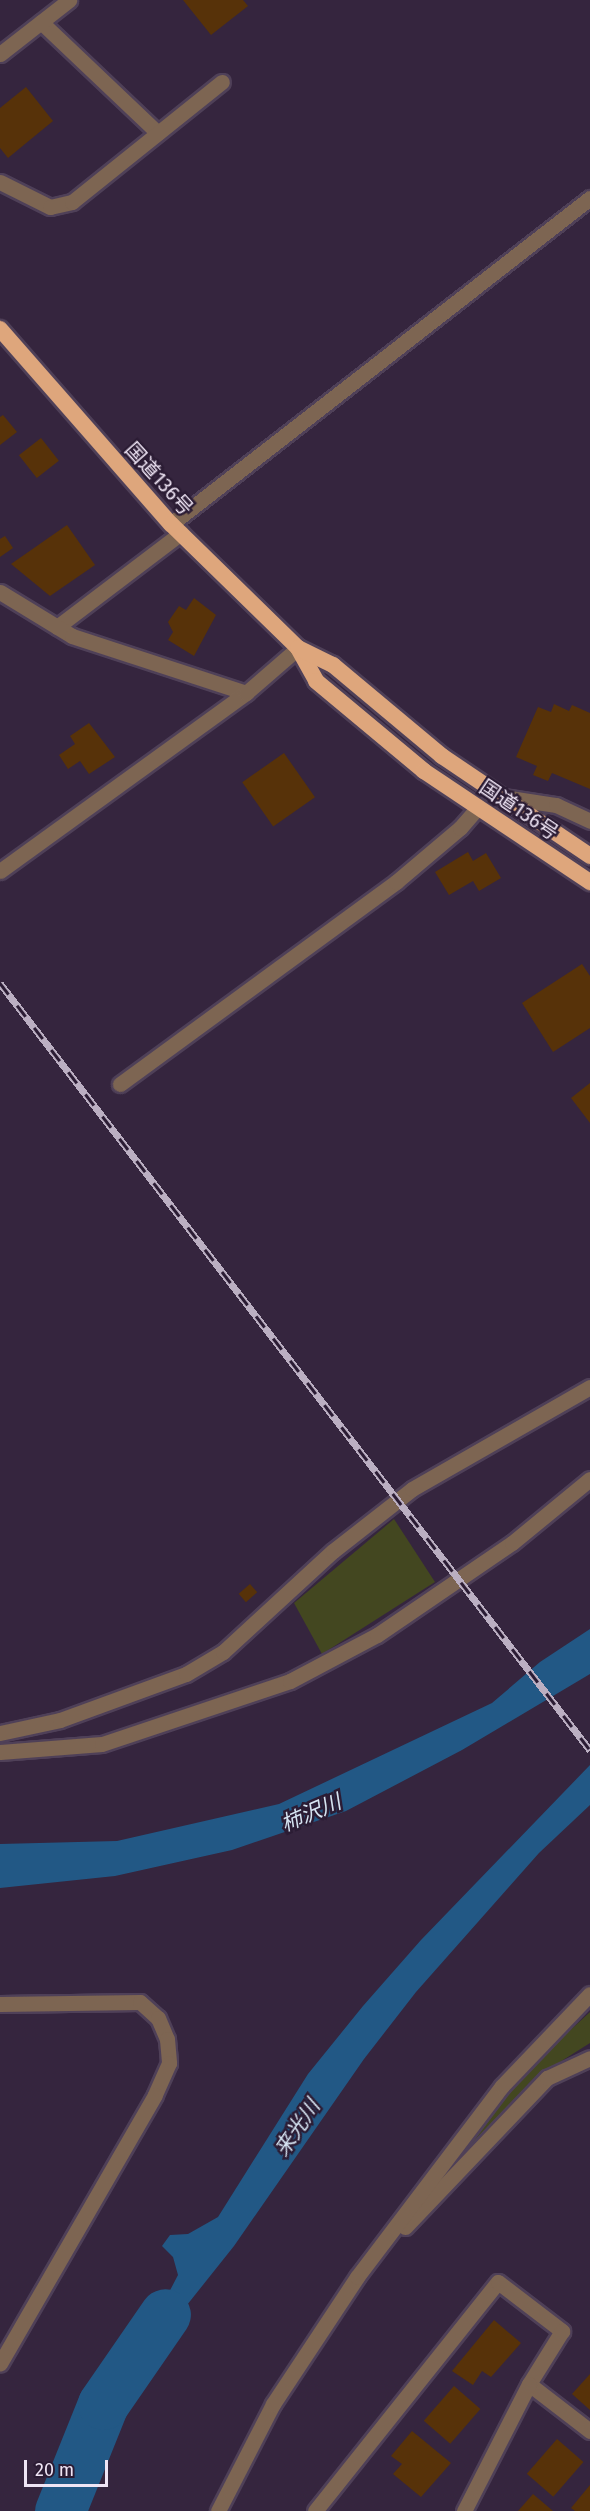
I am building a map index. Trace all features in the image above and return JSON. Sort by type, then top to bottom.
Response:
[{"type":"highway","name":"国道136号","points":[[0,329],[176,529],[298,648],[316,681],[424,771],[590,882]]},
{"type":"highway","name":"国道136号","points":[[298,648],[333,665],[442,756],[590,856]]},
{"type":"street","points":[[0,54],[69,0]]},
{"type":"street","points":[[41,22],[158,133]]},
{"type":"street","points":[[0,182],[50,207],[72,202],[222,82]]},
{"type":"street","points":[[57,627],[590,198]]},
{"type":"street","points":[[0,592],[72,636],[246,693]]},
{"type":"street","points":[[0,871],[246,693],[298,648]]},
{"type":"street","points":[[504,797],[556,805],[590,821]]},
{"type":"street","points":[[120,1084],[396,882],[460,828],[478,807]]},
{"type":"street","points":[[0,1733],[60,1720],[186,1674],[223,1652],[333,1551],[412,1489],[590,1387]]},
{"type":"street","points":[[0,1752],[102,1744],[290,1681],[377,1635],[512,1543],[590,1479]]},
{"type":"street","points":[[218,2511],[273,2404],[357,2277],[502,2086],[590,1994]]},
{"type":"street","points":[[0,2004],[140,2002],[158,2018],[167,2039],[169,2063],[155,2095],[0,2363]]},
{"type":"street","points":[[357,2277],[547,2078],[590,2058]]},
{"type":"street","points":[[315,2511],[498,2282],[562,2331],[529,2384],[465,2511]]},
{"type":"street","points":[[529,2384],[590,2431]]},
{"type":"green space","points":[[394,1519],[435,1582],[322,1654],[294,1603]]},
{"type":"green space","points":[[590,2012],[590,2043],[533,2079],[436,2183],[527,2070]]},
{"type":"water","name":"柿沢川","points":[[590,1629],[590,1674],[462,1750],[346,1811],[232,1850],[115,1876],[0,1888],[0,1844],[117,1841],[279,1804],[492,1703],[540,1662]]},
{"type":"water","points":[[590,1765],[590,1805],[539,1853],[416,1992],[364,2059],[234,2246],[132,2374],[115,2366],[134,2336],[165,2300],[178,2275],[173,2257],[162,2246],[170,2235],[188,2234],[218,2217],[308,2074],[363,2006],[421,1940]]},
{"type":"building","points":[[183,0],[243,0],[248,6],[211,35]]},
{"type":"building","points":[[26,87],[53,121],[8,158],[0,148],[0,108]]},
{"type":"building","points":[[3,415],[17,432],[0,445],[0,417]]},
{"type":"building","points":[[41,438],[59,461],[37,478],[19,455]]},
{"type":"building","points":[[67,525],[95,565],[50,596],[11,564]]},
{"type":"building","points":[[5,536],[13,548],[0,557],[0,539]]},
{"type":"building","points":[[194,598],[216,615],[194,656],[168,640],[173,632],[168,622],[179,606],[186,610]]},
{"type":"building","points":[[554,704],[569,711],[572,705],[590,713],[590,789],[552,773],[548,781],[533,775],[537,766],[516,757],[538,707],[551,712]]},
{"type":"building","points":[[89,723],[115,757],[89,774],[80,761],[68,769],[59,755],[75,744],[70,736]]},
{"type":"building","points":[[284,753],[315,797],[273,826],[242,782]]},
{"type":"building","points":[[468,852],[473,861],[486,853],[501,878],[479,891],[473,881],[449,895],[435,872]]},
{"type":"building","points":[[582,964],[590,976],[590,1028],[553,1052],[522,1003]]},
{"type":"building","points":[[590,1083],[590,1123],[571,1098]]},
{"type":"building","points":[[250,1584],[257,1592],[246,1602],[239,1594]]},
{"type":"building","points":[[494,2320],[521,2343],[491,2377],[482,2371],[473,2385],[452,2371]]},
{"type":"building","points":[[590,2374],[590,2410],[572,2394]]},
{"type":"building","points":[[454,2386],[480,2409],[450,2444],[424,2421]]},
{"type":"building","points":[[412,2431],[451,2463],[421,2497],[393,2474],[402,2464],[391,2456]]},
{"type":"building","points":[[557,2439],[583,2462],[553,2497],[527,2474]]},
{"type":"building","points":[[590,2485],[590,2511],[575,2511],[571,2508]]},
{"type":"building","points":[[533,2494],[553,2511],[518,2511]]},
{"type":"waterway","name":"来光川","points":[[60,2511],[103,2404],[165,2314]]},
{"type":"railway","points":[[0,983],[590,1750]]}]
